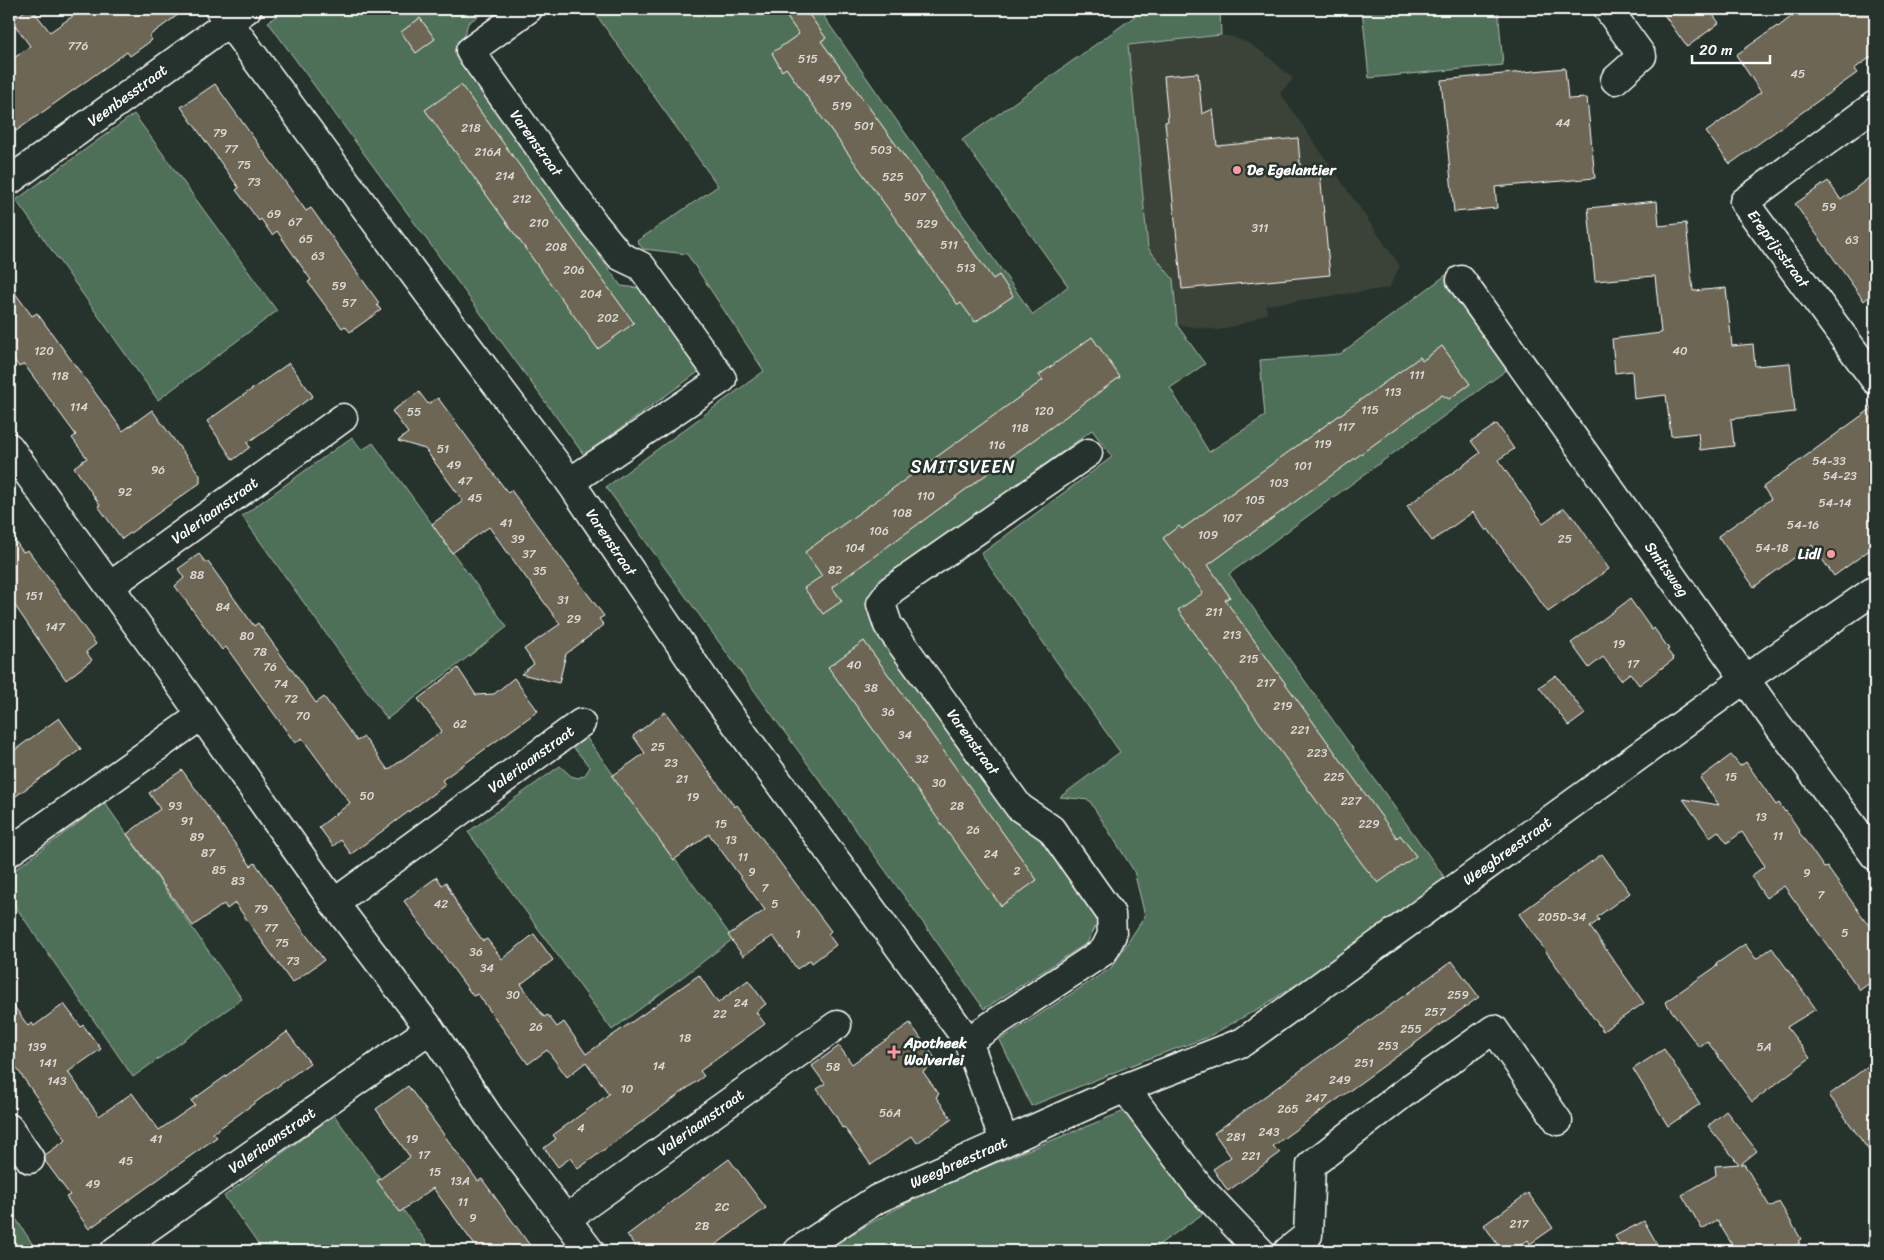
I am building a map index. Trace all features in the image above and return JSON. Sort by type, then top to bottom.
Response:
[{"type":"street","name":"Varenstraat","points":[[528,9],[470,52],[595,225],[620,256],[640,266],[722,379],[570,482]]},
{"type":"street","points":[[1608,9],[1642,56],[1615,80]]},
{"type":"street","name":"Varenstraat","points":[[231,13],[445,316],[570,482],[718,698],[968,1042],[1004,1141]]},
{"type":"street","name":"Veenbesstraat","points":[[9,181],[231,13]]},
{"type":"street","name":"Ereprijsstraat","points":[[1875,106],[1744,202],[1875,380]]},
{"type":"street","name":"Smitsweg","points":[[1461,280],[1772,717],[1875,856]]},
{"type":"street","name":"Valeriaanstraat","points":[[110,586],[343,418]]},
{"type":"street","points":[[9,447],[334,902],[430,1029],[491,1120],[590,1251]]},
{"type":"street","name":"Varenstraat","points":[[968,1042],[1104,951],[1112,935],[1111,914],[1051,829],[1019,806],[888,625],[881,604],[891,590],[1088,453]]},
{"type":"street","name":"Weegbreestraat","points":[[798,1251],[876,1199],[1126,1088],[1243,1042],[1745,678],[1875,590]]},
{"type":"street","points":[[9,852],[202,715]]},
{"type":"street","name":"Valeriaanstraat","points":[[334,902],[581,723]]},
{"type":"street","name":"Valeriaanstraat","points":[[566,1219],[837,1025]]},
{"type":"street","name":"Valeriaanstraat","points":[[115,1251],[430,1029]]},
{"type":"street","points":[[1288,1251],[1308,1235],[1310,1165],[1412,1086],[1494,1029],[1558,1121]]},
{"type":"street","points":[[1126,1088],[1199,1187],[1260,1251]]},
{"type":"street","points":[[9,1128],[30,1159]]},
{"type":"shaded area","name":"De Egelantier","points":[[1221,35],[1248,43],[1265,54],[1293,79],[1280,93],[1400,266],[1389,288],[1266,305],[1267,313],[1245,323],[1219,330],[1177,325],[1173,279],[1148,248],[1128,45]]},
{"type":"green space","points":[[286,9],[488,9],[468,23],[462,46],[466,68],[621,286],[664,291],[712,362],[584,455],[268,22]]},
{"type":"green space","points":[[592,9],[834,9],[824,17],[1033,315],[1068,286],[962,140],[1145,9],[1220,9],[1221,35],[1128,45],[1148,248],[1173,279],[1177,325],[1205,364],[1170,388],[1209,452],[1265,416],[1260,360],[1340,354],[1446,275],[1512,366],[1229,574],[1447,881],[1328,964],[1263,1006],[1206,1038],[1147,1059],[1031,1106],[1000,1040],[1111,968],[1145,916],[1134,871],[1089,800],[1060,797],[1120,752],[981,554],[1112,457],[1092,430],[878,587],[872,606],[872,627],[1017,824],[1036,829],[1100,918],[1087,943],[984,1009],[912,907],[606,487],[764,371],[687,254],[643,249],[637,241],[718,186]]},
{"type":"green space","points":[[1362,9],[1498,9],[1503,65],[1369,78]]},
{"type":"green space","points":[[134,114],[277,311],[158,400],[16,200]]},
{"type":"green space","points":[[352,437],[362,450],[373,443],[507,627],[387,719],[242,516]]},
{"type":"green space","points":[[586,737],[733,939],[612,1030],[468,832],[560,766],[571,776],[578,778],[585,775],[590,767],[572,746]]},
{"type":"green space","points":[[105,803],[242,999],[133,1077],[9,897],[9,874]]},
{"type":"green space","points":[[1127,1110],[1204,1213],[1150,1251],[821,1251],[946,1183]]},
{"type":"green space","points":[[334,1115],[433,1251],[263,1251],[224,1196]]},
{"type":"green space","points":[[9,1208],[37,1251],[9,1251]]},
{"type":"building","points":[[27,9],[32,9],[50,32],[83,9],[186,9],[149,36],[152,40],[130,56],[127,52],[9,136],[9,62],[30,46],[12,21]]},
{"type":"building","points":[[781,9],[805,9],[826,38],[821,41],[993,279],[999,275],[1013,296],[975,322],[961,303],[958,305],[786,68],[782,71],[772,53],[799,34]]},
{"type":"building","points":[[1660,9],[1709,9],[1719,23],[1687,47]]},
{"type":"building","points":[[1801,9],[1875,9],[1875,54],[1854,69],[1857,73],[1730,164],[1706,132],[1761,92],[1736,55]]},
{"type":"building","points":[[420,18],[435,39],[416,53],[401,32]]},
{"type":"building","points":[[1565,68],[1568,99],[1587,98],[1595,178],[1495,187],[1497,208],[1454,212],[1441,80]]},
{"type":"building","points":[[1198,73],[1202,114],[1213,109],[1217,146],[1298,138],[1301,175],[1320,173],[1330,275],[1182,289],[1165,122],[1168,121],[1164,76]]},
{"type":"building","points":[[215,84],[306,211],[311,208],[379,303],[377,305],[381,310],[350,332],[345,326],[342,328],[308,282],[311,280],[277,231],[272,235],[261,219],[259,221],[236,190],[239,188],[181,107]]},
{"type":"building","points":[[461,85],[634,323],[598,349],[425,110]]},
{"type":"building","points":[[1875,173],[1875,291],[1864,301],[1795,204],[1828,181],[1841,200]]},
{"type":"building","points":[[1657,201],[1659,226],[1686,223],[1693,291],[1726,288],[1732,346],[1753,344],[1755,366],[1790,363],[1795,412],[1731,419],[1734,446],[1700,450],[1698,433],[1671,436],[1666,395],[1634,399],[1632,371],[1615,373],[1612,339],[1661,333],[1655,276],[1595,281],[1588,208]]},
{"type":"building","points":[[9,285],[32,316],[37,313],[123,431],[152,410],[200,475],[200,483],[122,539],[98,506],[100,505],[74,467],[87,458],[72,438],[76,435],[24,364],[19,367],[9,352]]},
{"type":"building","points":[[1092,337],[1120,377],[832,587],[842,601],[823,614],[804,588],[822,576],[805,552],[1043,380],[1039,375]]},
{"type":"building","points":[[1442,346],[1470,384],[1449,399],[1442,395],[1208,565],[1230,597],[1225,600],[1397,838],[1400,835],[1416,856],[1378,883],[1178,610],[1203,593],[1163,538],[1179,526],[1182,529],[1420,357],[1422,361]]},
{"type":"building","points":[[289,363],[313,396],[247,443],[250,447],[233,460],[207,421]]},
{"type":"building","points":[[419,392],[428,404],[438,398],[508,493],[511,490],[604,616],[599,619],[604,625],[566,654],[559,683],[521,674],[534,664],[524,649],[560,624],[489,527],[452,553],[432,524],[463,501],[425,449],[398,441],[408,433],[392,411]]},
{"type":"building","points":[[1875,406],[1875,546],[1834,576],[1812,545],[1754,587],[1718,536],[1771,499],[1763,487]]},
{"type":"building","points":[[1497,424],[1514,449],[1498,460],[1543,523],[1564,508],[1572,515],[1609,569],[1548,612],[1488,529],[1486,531],[1473,512],[1432,541],[1407,506],[1480,453],[1471,441]]},
{"type":"building","points":[[9,532],[23,552],[28,550],[96,644],[86,652],[92,660],[66,680],[9,597]]},
{"type":"building","points":[[199,554],[206,563],[208,562],[254,626],[258,623],[316,703],[324,697],[357,741],[364,737],[388,770],[442,731],[418,699],[458,668],[476,695],[494,694],[514,678],[538,711],[442,780],[445,785],[351,854],[341,840],[333,846],[319,827],[350,803],[302,738],[295,743],[226,647],[222,650],[175,586],[184,578],[178,569]]},
{"type":"building","points":[[1630,599],[1652,630],[1654,628],[1674,659],[1639,685],[1630,673],[1621,680],[1603,657],[1589,668],[1571,643]]},
{"type":"building","points":[[864,641],[1037,880],[1001,906],[828,667]]},
{"type":"building","points":[[1556,675],[1585,714],[1569,726],[1539,687]]},
{"type":"building","points":[[665,712],[735,807],[737,805],[831,931],[828,934],[836,945],[812,963],[810,960],[797,969],[773,936],[743,956],[728,935],[765,910],[709,834],[674,860],[612,776],[645,753],[633,736]]},
{"type":"building","points":[[59,718],[81,749],[9,801],[9,754]]},
{"type":"building","points":[[1731,755],[1740,766],[1746,762],[1776,805],[1779,803],[1786,811],[1824,868],[1827,867],[1875,934],[1875,979],[1860,990],[1784,886],[1766,898],[1751,876],[1765,866],[1742,832],[1727,843],[1718,831],[1710,837],[1683,799],[1719,805],[1700,778]]},
{"type":"building","points":[[182,770],[251,866],[255,863],[324,960],[292,983],[235,903],[227,909],[224,904],[193,926],[127,834],[160,809],[149,793]]},
{"type":"building","points":[[1602,854],[1630,893],[1597,917],[1599,920],[1590,927],[1644,1003],[1603,1031],[1519,914]]},
{"type":"building","points":[[437,877],[442,885],[446,882],[459,908],[483,941],[487,939],[502,959],[534,934],[553,960],[521,984],[544,1017],[548,1015],[557,1027],[564,1022],[586,1054],[699,975],[718,1003],[748,980],[766,1004],[756,1012],[765,1024],[700,1071],[704,1076],[578,1169],[570,1158],[558,1167],[544,1148],[556,1139],[553,1135],[609,1094],[586,1062],[567,1077],[547,1050],[528,1064],[478,994],[473,996],[404,901]]},
{"type":"building","points":[[1745,944],[1756,959],[1772,948],[1816,1009],[1787,1027],[1810,1058],[1752,1102],[1707,1041],[1699,1047],[1665,1002]]},
{"type":"building","points":[[1452,961],[1479,997],[1273,1146],[1280,1153],[1228,1191],[1213,1169],[1231,1157],[1214,1133]]},
{"type":"building","points":[[9,999],[28,1026],[32,1023],[34,1026],[64,1004],[101,1049],[68,1072],[99,1116],[132,1093],[159,1130],[195,1105],[191,1101],[287,1032],[310,1063],[213,1133],[217,1137],[89,1229],[66,1197],[70,1195],[45,1161],[45,1155],[66,1140],[9,1057]]},
{"type":"building","points":[[910,1023],[937,1061],[923,1072],[939,1094],[936,1097],[952,1119],[917,1143],[912,1136],[871,1165],[844,1127],[842,1128],[817,1089],[825,1084],[812,1066],[839,1046],[852,1064]]},
{"type":"building","points":[[1664,1049],[1700,1104],[1668,1126],[1633,1069]]},
{"type":"building","points":[[1875,1061],[1875,1159],[1829,1095]]},
{"type":"building","points":[[408,1086],[478,1181],[482,1179],[534,1251],[479,1251],[433,1188],[400,1212],[377,1181],[410,1157],[376,1109]]},
{"type":"building","points":[[1726,1111],[1757,1151],[1741,1164],[1744,1164],[1770,1207],[1779,1202],[1801,1239],[1798,1241],[1800,1243],[1786,1251],[1736,1251],[1717,1220],[1702,1229],[1682,1195],[1716,1175],[1715,1166],[1739,1164],[1708,1126]]},
{"type":"building","points":[[729,1159],[766,1208],[707,1251],[639,1251],[627,1235]]},
{"type":"building","points":[[1528,1193],[1553,1228],[1530,1244],[1528,1240],[1512,1251],[1502,1251],[1484,1225]]},
{"type":"building","points":[[1644,1221],[1661,1251],[1624,1251],[1615,1236]]},
{"type":"place","name":"De Egelantier","points":[[1237,170]]},
{"type":"place","name":"Lidl","points":[[1831,554]]},
{"type":"place","name":"Apotheek Wolverlei","points":[[894,1052]]},
{"type":"district","name":"SMITSVEEN","points":[[963,467]]}]
